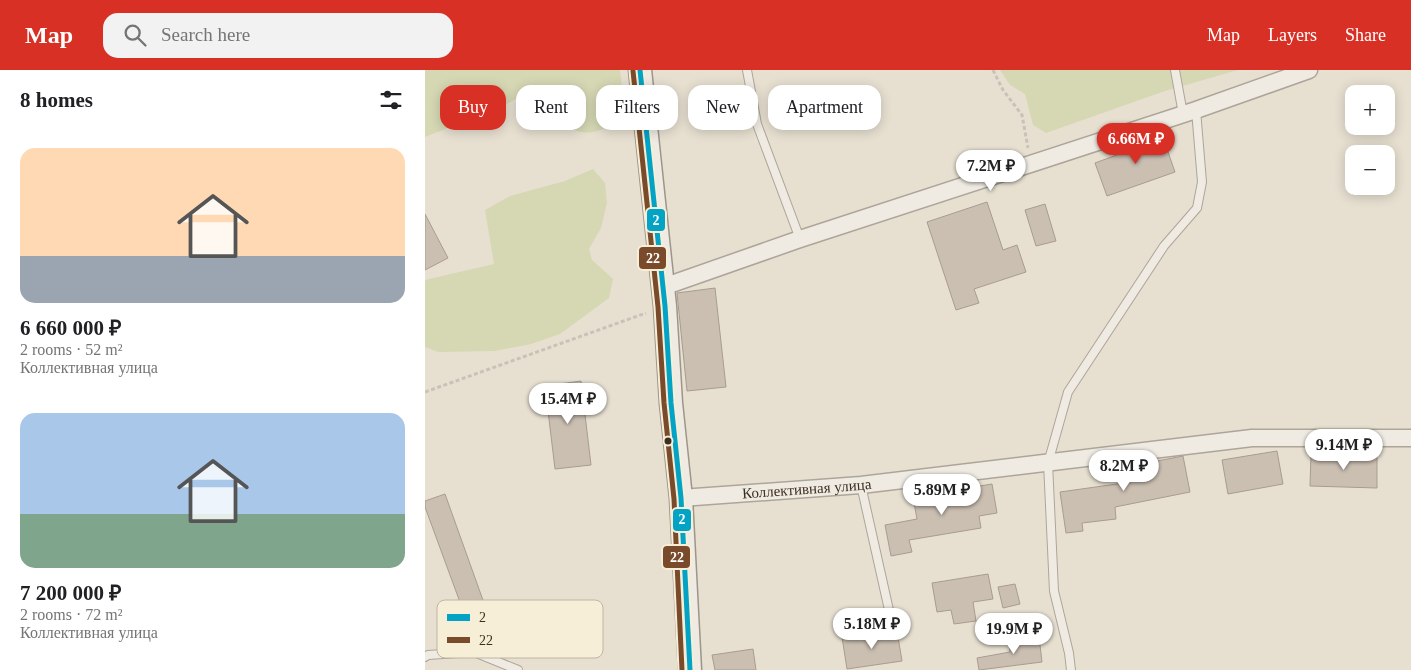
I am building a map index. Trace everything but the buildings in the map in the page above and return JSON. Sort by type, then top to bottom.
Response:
[{"type":"street","points":[[640,70],[664,297],[671,403],[681,498],[690,670]]},
{"type":"street","points":[[664,297],[800,238],[1189,112],[1309,70]]},
{"type":"street","name":"Коллективная улица","points":[[681,498],[861,485],[1252,438],[1411,438]]},
{"type":"lane","points":[[747,70],[757,124],[800,238]]},
{"type":"lane","points":[[1071,670],[1069,653],[1054,590],[1048,463],[1068,392],[1164,246],[1197,208],[1202,182],[1189,112],[1175,70]]},
{"type":"lane","points":[[861,485],[891,619]]},
{"type":"lane","points":[[425,657],[427,655],[437,654]]},
{"type":"lane","points":[[488,658],[517,670]]},
{"type":"path","points":[[993,70],[1003,90],[1022,116],[1030,163]]},
{"type":"path","points":[[425,392],[664,297]]},
{"type":"green space","points":[[425,70],[620,70],[622,85],[596,85],[596,130],[600,130],[581,132],[576,130],[586,130],[586,85],[516,85],[516,99],[506,104],[506,85],[440,85],[440,130],[443,130],[425,137]]},
{"type":"green space","points":[[1000,70],[1238,70],[1165,91],[1046,133],[1033,125],[1025,94],[1010,85]]},
{"type":"green space","points":[[593,169],[605,183],[607,203],[601,228],[589,249],[592,260],[613,279],[609,298],[560,334],[531,344],[495,351],[438,352],[425,347],[425,280],[494,264],[485,210],[510,196],[565,181]]},
{"type":"transit line","name":"2","points":[[640,70],[665,306],[671,403],[681,498],[690,670]]},
{"type":"transit line","name":"22","points":[[633,71],[658,307],[664,403],[674,499],[682,670]]}]
